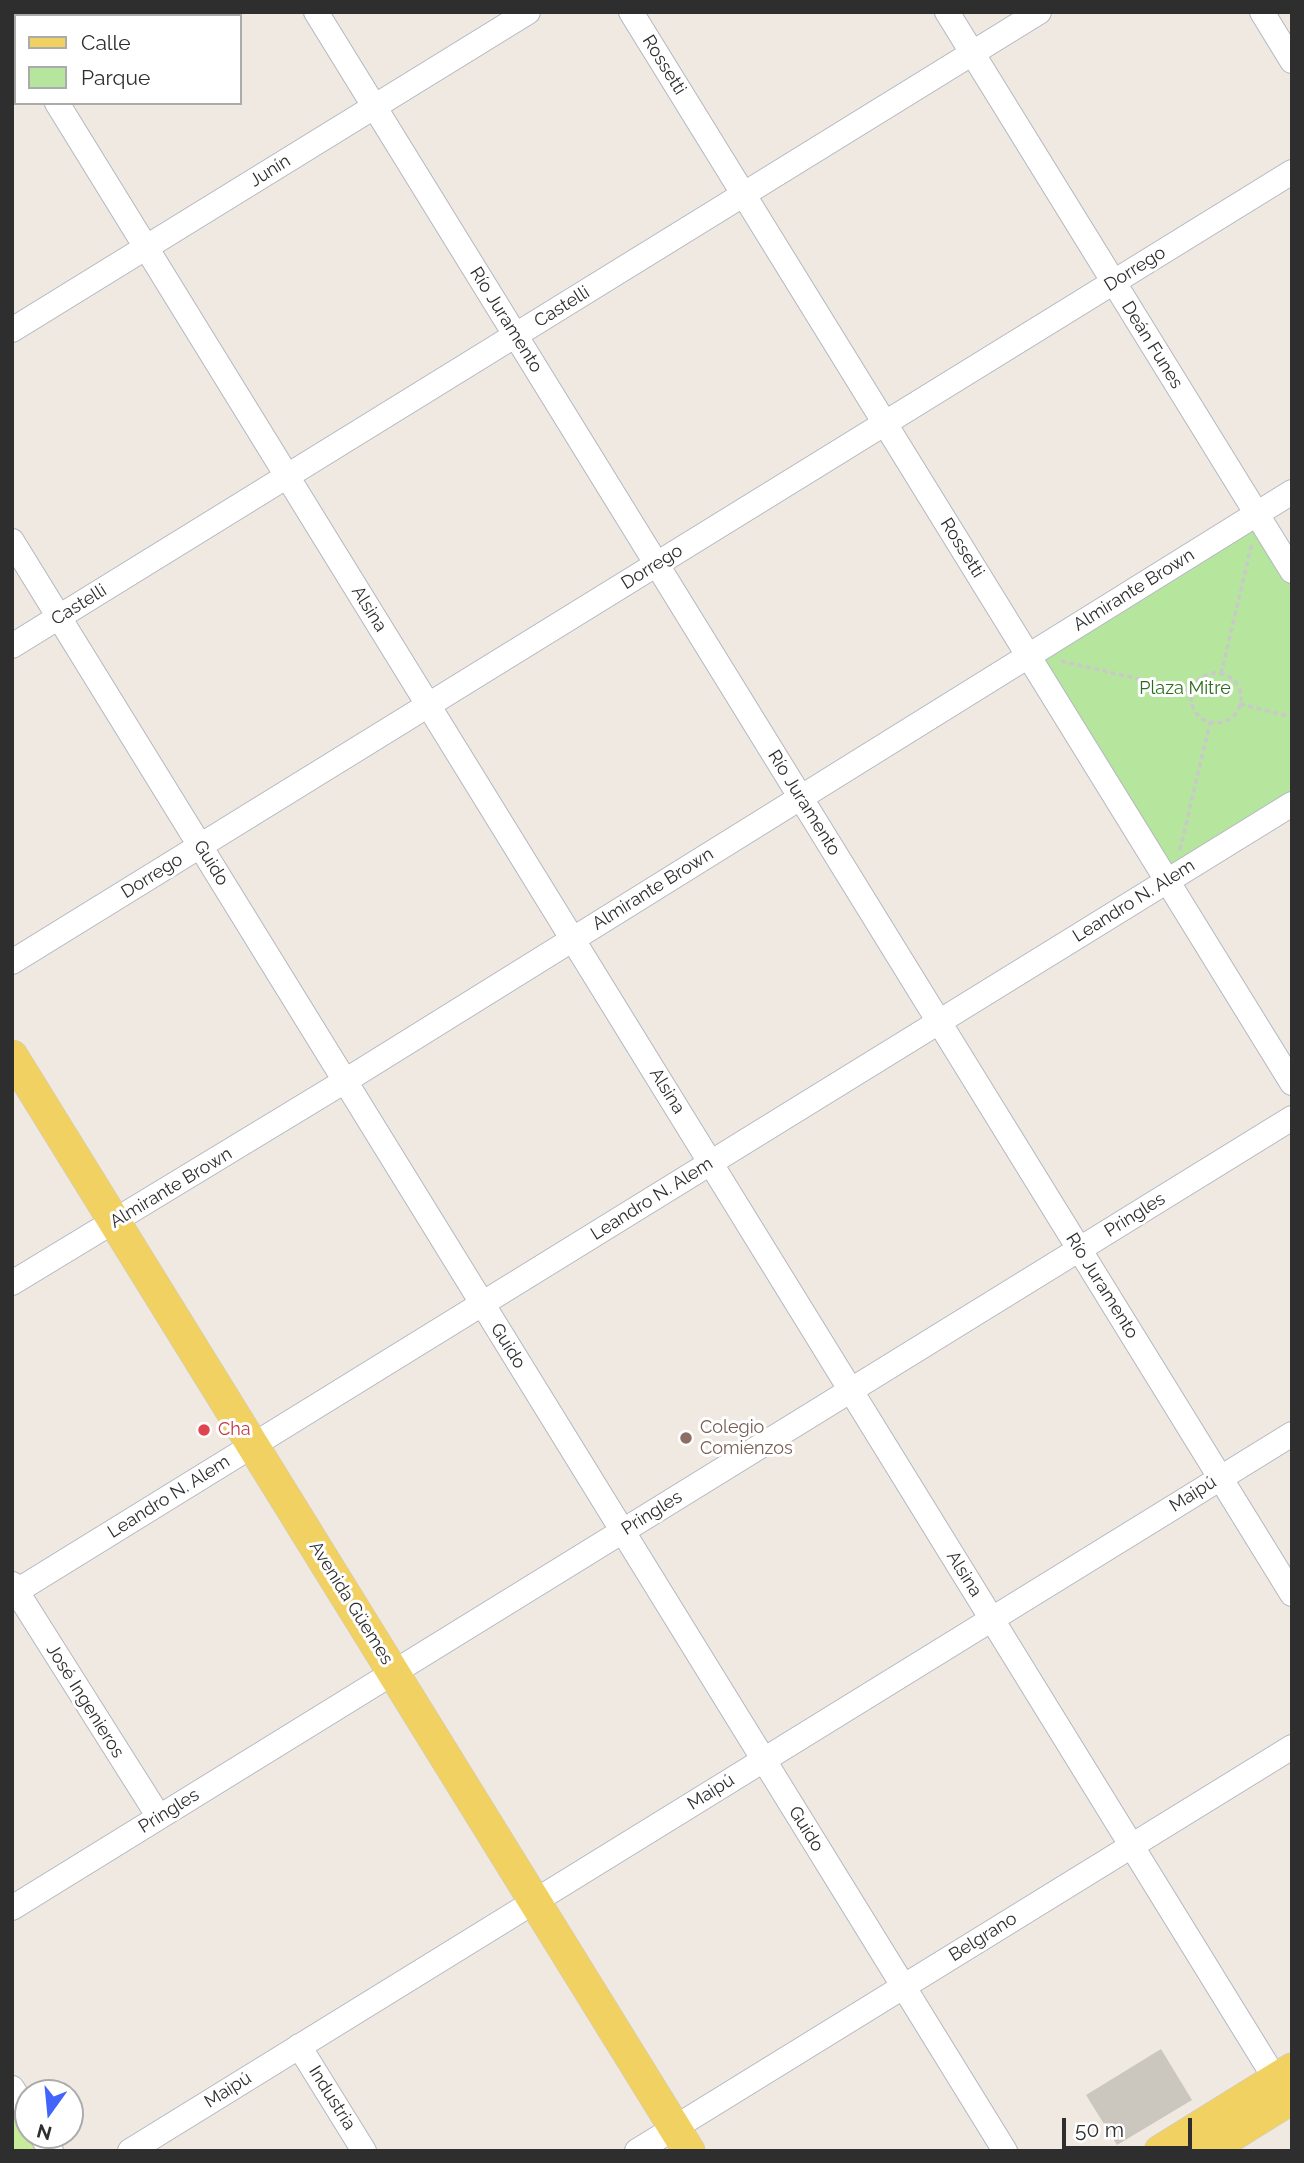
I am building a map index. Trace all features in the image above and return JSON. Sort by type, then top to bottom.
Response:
[{"type":"main road","name":"Avenida Güemes","points":[[12,1056],[682,2139]]},
{"type":"main road","points":[[1160,2151],[1288,2091]]},
{"type":"main road","points":[[1207,2151],[1288,2091]]},
{"type":"street","name":"Río Juramento","points":[[317,12],[1292,1594]]},
{"type":"street","name":"Junín","points":[[12,330],[528,12]]},
{"type":"street","name":"Rossetti","points":[[631,12],[1292,1083]]},
{"type":"street","name":"Deán Funes","points":[[947,12],[1292,571]]},
{"type":"street","name":"Castelli","points":[[12,646],[1039,12]]},
{"type":"street","points":[[1262,12],[1292,61]]},
{"type":"street","name":"Alsina","points":[[58,105],[1131,1846],[1288,2091]]},
{"type":"street","name":"Dorrego","points":[[12,961],[1292,172]]},
{"type":"street","name":"Almirante Brown","points":[[12,1283],[345,1081],[1292,492]]},
{"type":"street","name":"Guido","points":[[12,541],[1005,2151]]},
{"type":"street","name":"Leandro N. Alem","points":[[14,1590],[254,1445],[1292,804]]},
{"type":"street","name":"Pringles","points":[[12,1908],[1292,1118]]},
{"type":"street","name":"Maipú","points":[[130,2151],[1292,1434]]},
{"type":"street","name":"José Ingenieros","points":[[14,1590],[159,1817]]},
{"type":"street","name":"Belgrano","points":[[637,2151],[682,2139],[903,1986],[1292,1746]]},
{"type":"street","name":"Industria","points":[[299,2046],[364,2151]]},
{"type":"path","points":[[1221,674],[1253,538]]},
{"type":"path","points":[[1057,660],[1191,691]]},
{"type":"path","points":[[1221,674],[1237,685],[1240,704],[1228,719],[1210,722],[1194,710],[1191,691],[1206,675],[1221,674]]},
{"type":"path","points":[[1240,704],[1292,717]]},
{"type":"path","points":[[1179,856],[1210,722]]},
{"type":"green space","name":"Plaza Mitre","points":[[1257,519],[1292,577],[1292,802],[1175,874],[1039,655]]},
{"type":"green space","points":[[12,2114],[14,2149],[36,2151],[12,2151]]},
{"type":"building","points":[[1161,2049],[1192,2100],[1117,2145],[1086,2095]]},
{"type":"place","name":"Cha","points":[[204,1430]]},
{"type":"place","name":"Colegio Comienzos","points":[[686,1438]]}]
